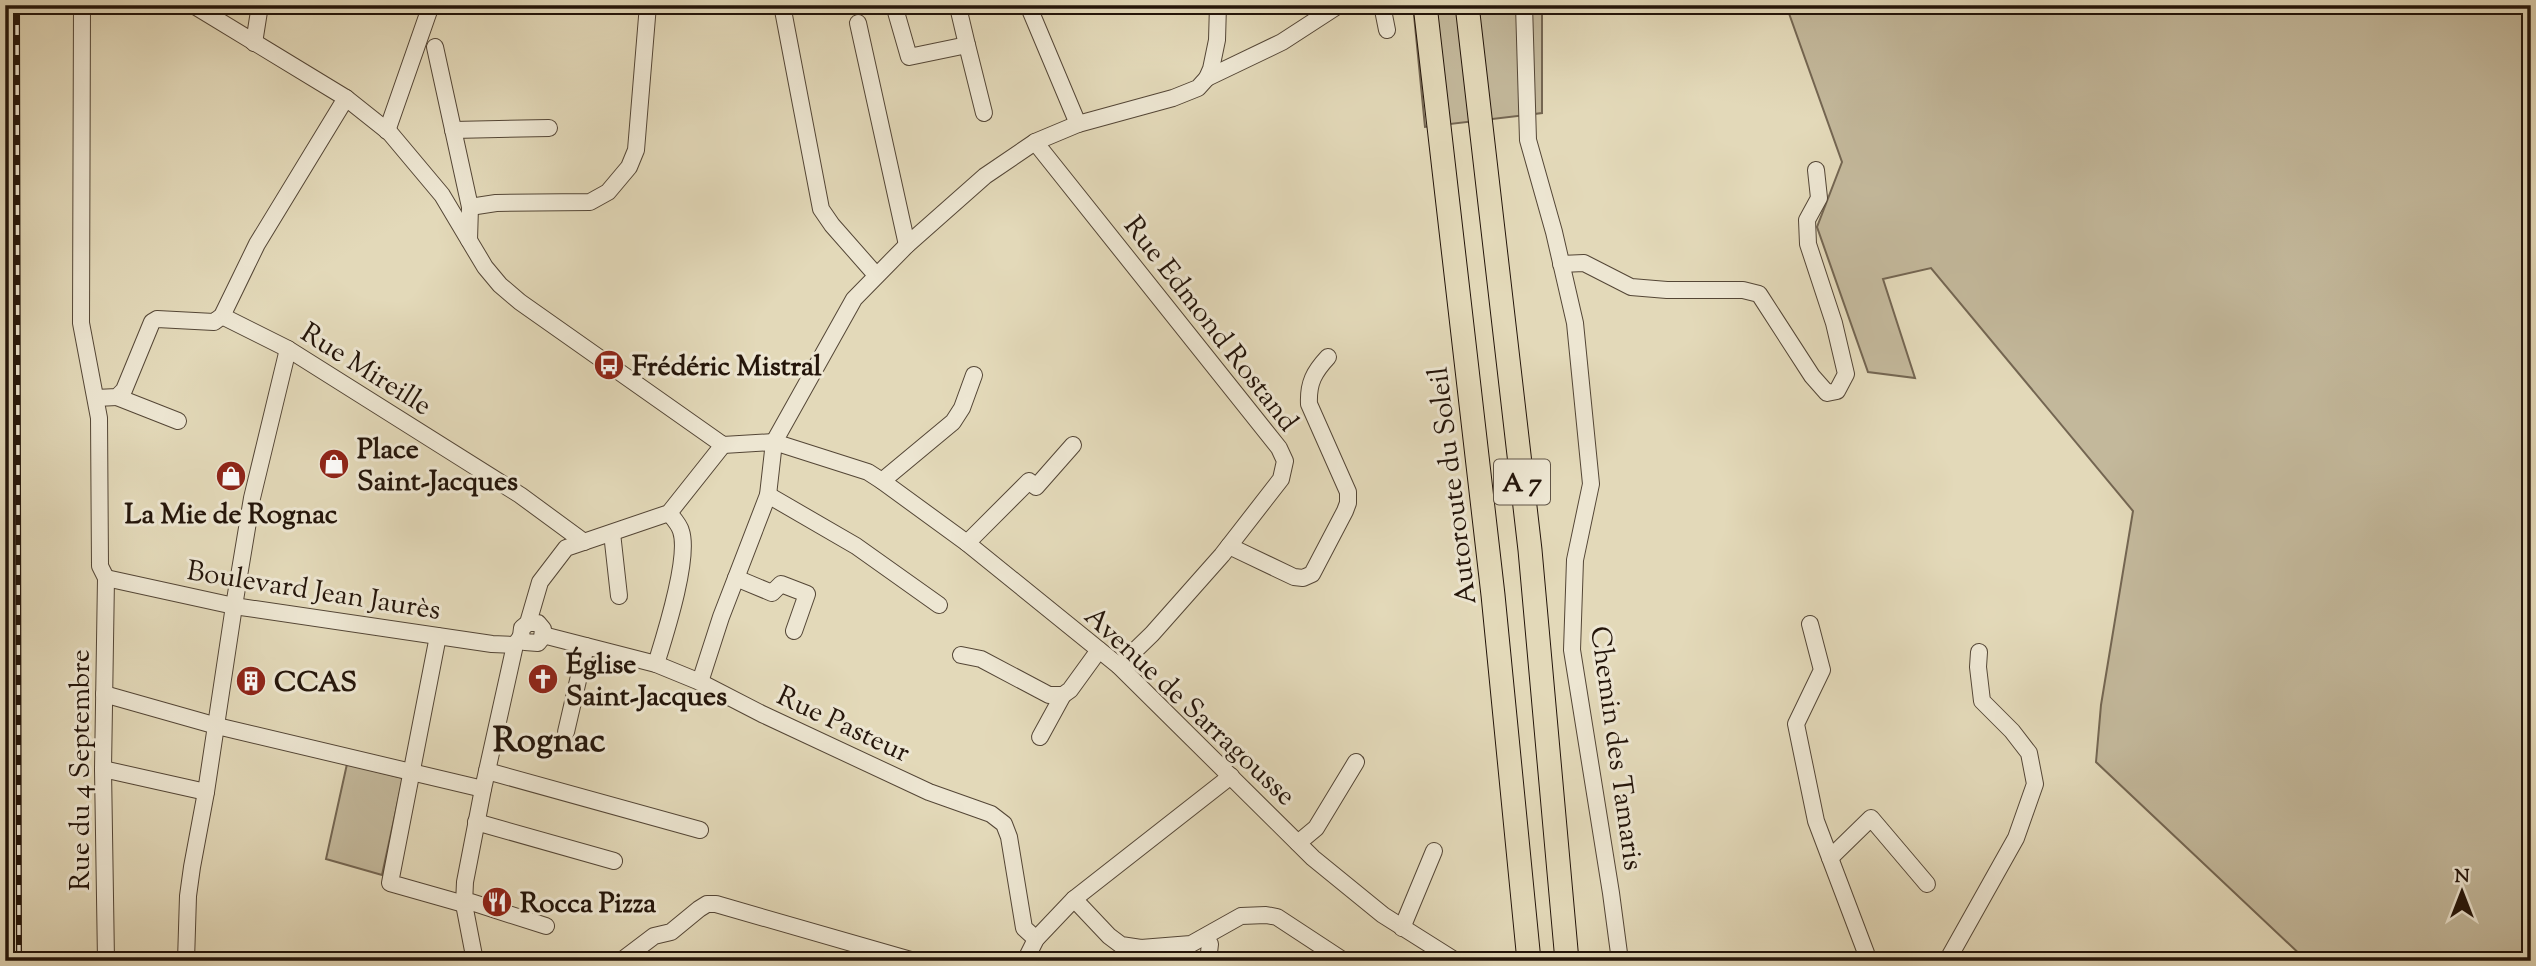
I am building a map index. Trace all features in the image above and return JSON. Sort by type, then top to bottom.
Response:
[{"type":"highway","name":"Autoroute du Soleil","points":[[1425,5],[1493,595],[1529,961]]},
{"type":"highway","name":"A 7","points":[[1467,5],[1530,550],[1567,961]]},
{"type":"street","name":"Rue du 4 Septembre","points":[[82,5],[81,323],[99,418],[100,566],[106,578],[103,769],[106,961]]},
{"type":"street","points":[[193,5],[346,98],[387,131],[442,195],[485,267],[500,285],[520,302],[723,445],[774,442]]},
{"type":"street","points":[[254,43],[260,5]]},
{"type":"street","points":[[387,131],[431,5]]},
{"type":"street","points":[[470,207],[496,203],[590,202],[608,192],[629,167],[636,150],[648,5]]},
{"type":"street","points":[[782,5],[821,209],[876,275]]},
{"type":"street","points":[[894,5],[909,57],[967,46]]},
{"type":"street","points":[[1028,5],[1078,124]]},
{"type":"street","points":[[1207,78],[1217,40],[1218,5]]},
{"type":"street","points":[[699,682],[768,495],[774,442],[855,299],[876,275],[985,176],[1035,142],[1078,124],[1173,98],[1198,88],[1207,78],[1282,42],[1339,5]]},
{"type":"street","points":[[1382,5],[1387,30]]},
{"type":"street","name":"Chemin des Tamaris","points":[[1524,5],[1528,140],[1575,323],[1591,484],[1575,560],[1572,650],[1620,961]]},
{"type":"street","points":[[958,8],[984,113]]},
{"type":"street","points":[[858,23],[907,245]]},
{"type":"street","points":[[435,47],[470,207],[469,240]]},
{"type":"street","points":[[117,397],[124,390],[152,322],[157,318],[214,322],[222,316],[257,244],[346,98]]},
{"type":"street","points":[[453,130],[549,128]]},
{"type":"street","name":"Rue Edmond Rostand","points":[[1035,142],[1279,449],[1285,461],[1281,479],[1229,547],[1152,634],[1119,666]]},
{"type":"street","points":[[1561,264],[1584,263],[1631,287],[1743,290],[1759,294],[1812,376],[1827,393],[1837,391],[1846,374],[1834,323],[1808,244],[1807,220],[1819,198],[1816,170]]},
{"type":"street","name":"Rue Mireille","points":[[222,316],[288,349],[520,495],[584,542]]},
{"type":"street","points":[[186,961],[188,896],[252,498],[288,349]]},
{"type":"street","points":[[1229,547],[1294,577],[1303,578],[1312,574],[1320,559],[1348,503],[1348,492],[1309,404],[1308,390],[1313,373],[1328,356]]},
{"type":"street","points":[[882,481],[953,422],[962,408],[974,375]]},
{"type":"street","points":[[96,398],[117,397],[178,421]]},
{"type":"street","name":"Avenue de Sarragousse","points":[[774,442],[868,472],[967,542],[1119,666],[1298,843],[1383,915],[1452,960]]},
{"type":"street","points":[[474,961],[464,904],[470,854],[487,771],[521,635],[540,582],[566,548],[669,513],[723,445]]},
{"type":"street","points":[[967,542],[1029,481],[1036,487],[1073,445]]},
{"type":"street","points":[[768,495],[856,546],[939,605]]},
{"type":"street","points":[[656,664],[672,607],[684,545],[681,529],[669,513]]},
{"type":"street","points":[[612,533],[619,596]]},
{"type":"street","name":"Boulevard Jean Jaurès","points":[[106,578],[234,606],[438,636],[521,635],[525,642],[534,644],[540,641],[543,635]]},
{"type":"street","points":[[736,578],[772,593],[781,584],[807,594],[794,631]]},
{"type":"street","points":[[1810,624],[1822,670],[1796,724],[1816,821],[1866,953],[1866,961]]},
{"type":"street","name":"Rue Pasteur","points":[[543,635],[656,664],[929,792],[991,814],[1004,824],[1009,837],[1024,929],[1036,939]]},
{"type":"street","points":[[438,636],[390,883],[464,904],[471,902],[546,926]]},
{"type":"street","points":[[566,732],[586,646]]},
{"type":"street","points":[[1040,737],[1063,695],[1070,690],[1100,650]]},
{"type":"street","points":[[1947,961],[2016,838],[2035,784],[2029,753],[2012,731],[1982,701],[1979,652]]},
{"type":"street","points":[[961,655],[981,659],[1049,695],[1063,695]]},
{"type":"street","points":[[104,694],[217,726],[483,789]]},
{"type":"street","points":[[1298,843],[1315,828],[1356,762]]},
{"type":"street","points":[[103,769],[206,792]]},
{"type":"street","points":[[487,771],[699,830]]},
{"type":"street","points":[[1024,961],[1036,939],[1074,899],[1231,776]]},
{"type":"street","points":[[1830,858],[1871,818],[1927,884]]},
{"type":"street","points":[[476,822],[614,861]]},
{"type":"street","points":[[1402,928],[1434,851]]},
{"type":"street","points":[[1074,899],[1121,946],[1141,948],[1191,944],[1241,916],[1266,915],[1277,917],[1344,961]]},
{"type":"street","points":[[621,961],[654,936],[671,932],[707,904],[716,904],[914,961]]},
{"type":"shaded area","points":[[1413,5],[1542,5],[1542,113],[1425,127]]},
{"type":"shaded area","points":[[1786,5],[2531,5],[2531,961],[2307,961],[2096,762],[2101,705],[2133,511],[1931,268],[1883,279],[1915,378],[1868,372],[1817,227],[1842,162]]},
{"type":"shaded area","points":[[347,764],[403,778],[382,875],[326,859]]},
{"type":"railway","points":[[17,5],[19,961]]},
{"type":"place","name":"Frédéric Mistral","points":[[609,365]]},
{"type":"place","name":"Place Saint-Jacques","points":[[334,464]]},
{"type":"place","name":"La Mie de Rognac","points":[[231,476]]},
{"type":"place","name":"Église Saint-Jacques","points":[[543,679]]},
{"type":"place","name":"CCAS","points":[[251,681]]},
{"type":"place","name":"Rocca Pizza","points":[[497,902]]},
{"type":"district","name":"Rognac","points":[[549,739]]}]
